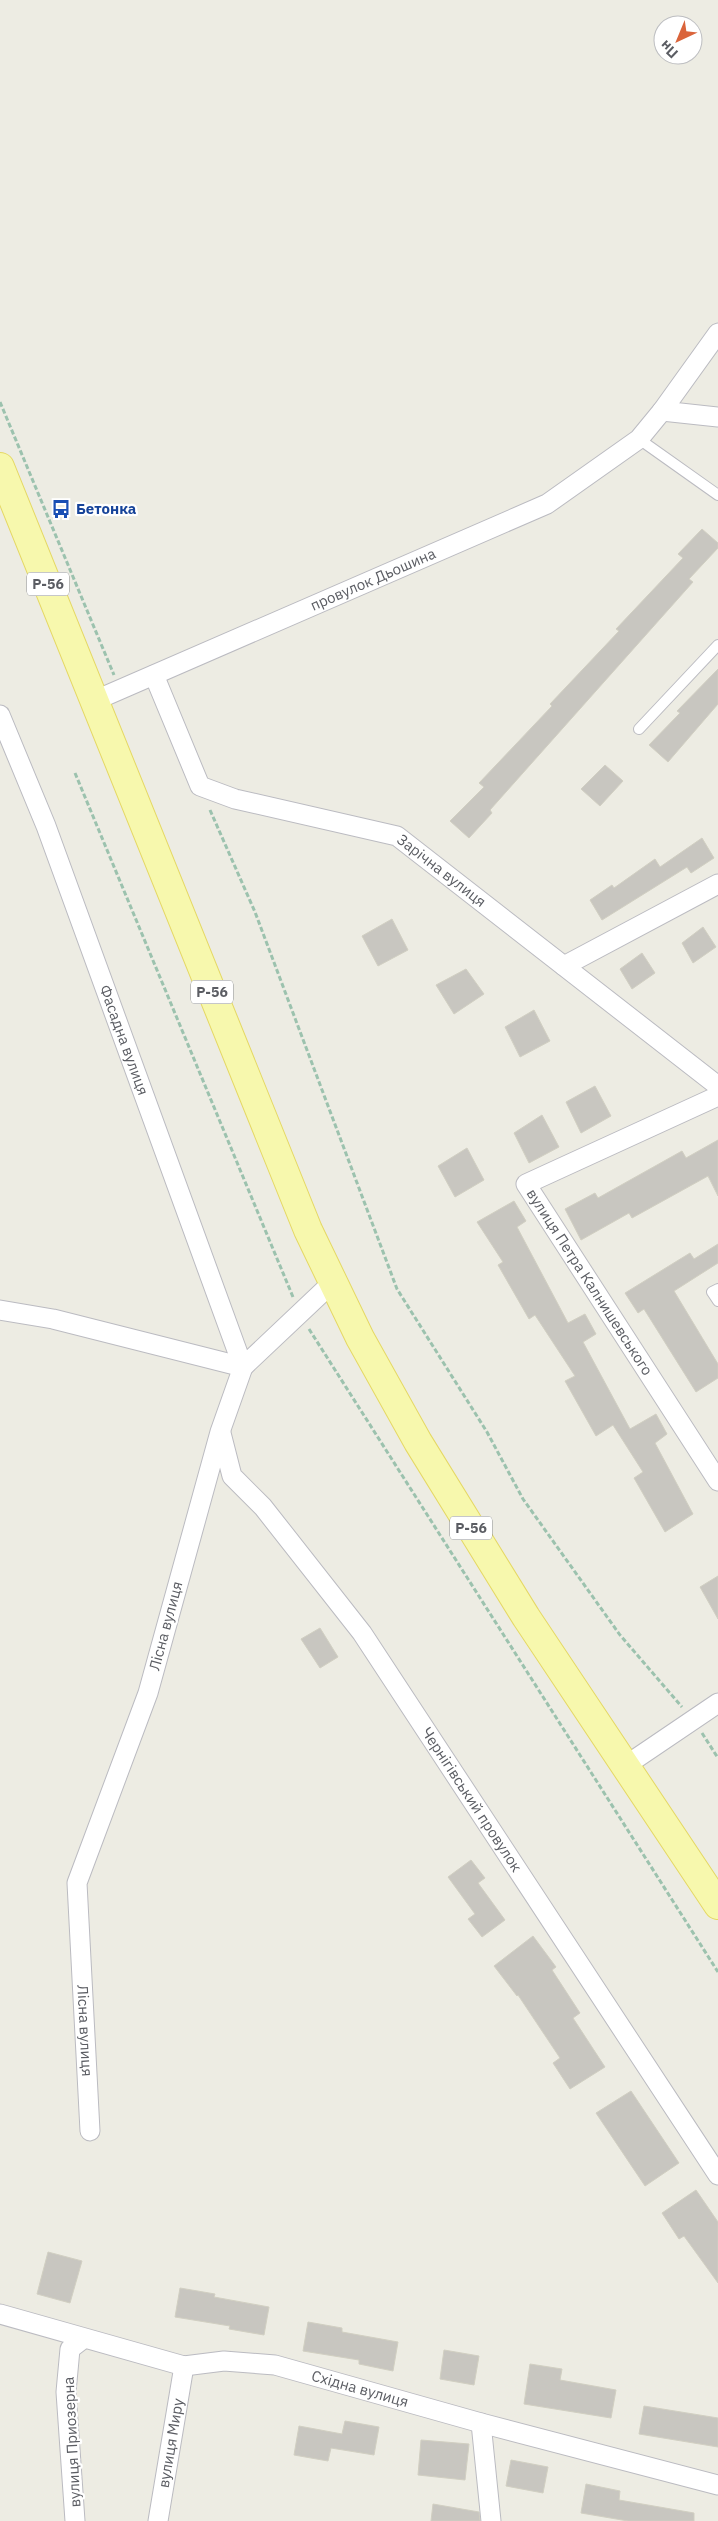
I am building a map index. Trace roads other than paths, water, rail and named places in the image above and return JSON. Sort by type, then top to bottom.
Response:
[{"type":"main road","name":"Р-56","points":[[0,467],[96,700],[308,1230],[360,1338],[418,1442],[526,1617],[718,1905]]},
{"type":"street","name":"провулок Дьошина","points":[[96,700],[547,504],[639,439],[662,411],[718,333]]},
{"type":"street","points":[[662,411],[718,417]]},
{"type":"street","name":"Зарічна вулиця","points":[[154,675],[200,786],[235,800],[397,836],[718,1086]]},
{"type":"street","name":"Фасадна вулиця","points":[[0,715],[46,826],[243,1367]]},
{"type":"street","points":[[564,966],[718,884]]},
{"type":"street","name":"вулиця Петра Калнишевського","points":[[718,1096],[526,1184],[718,1481]]},
{"type":"street","points":[[0,1310],[53,1319],[243,1367],[333,1282]]},
{"type":"street","name":"Лісна вулиця","points":[[90,2131],[78,1883],[148,1693],[220,1432],[243,1367]]},
{"type":"street","name":"Чернігівський провулок","points":[[220,1432],[232,1476],[263,1507],[362,1633],[718,2175]]},
{"type":"street","points":[[625,1766],[718,1702]]},
{"type":"street","name":"Східна вулиця","points":[[0,2314],[184,2366],[224,2361],[275,2365],[481,2423],[718,2485]]},
{"type":"street","name":"вулиця Приозерна","points":[[75,2521],[66,2392],[70,2349],[84,2339]]},
{"type":"street","name":"вулиця Миру","points":[[158,2521],[184,2366]]},
{"type":"street","points":[[481,2423],[491,2521]]},
{"type":"lane","points":[[639,439],[718,495]]},
{"type":"lane","points":[[639,730],[718,645]]},
{"type":"lane","points":[[718,1289],[712,1292],[718,1300]]},
{"type":"place","name":"Бетонка","points":[[61,509]]}]
